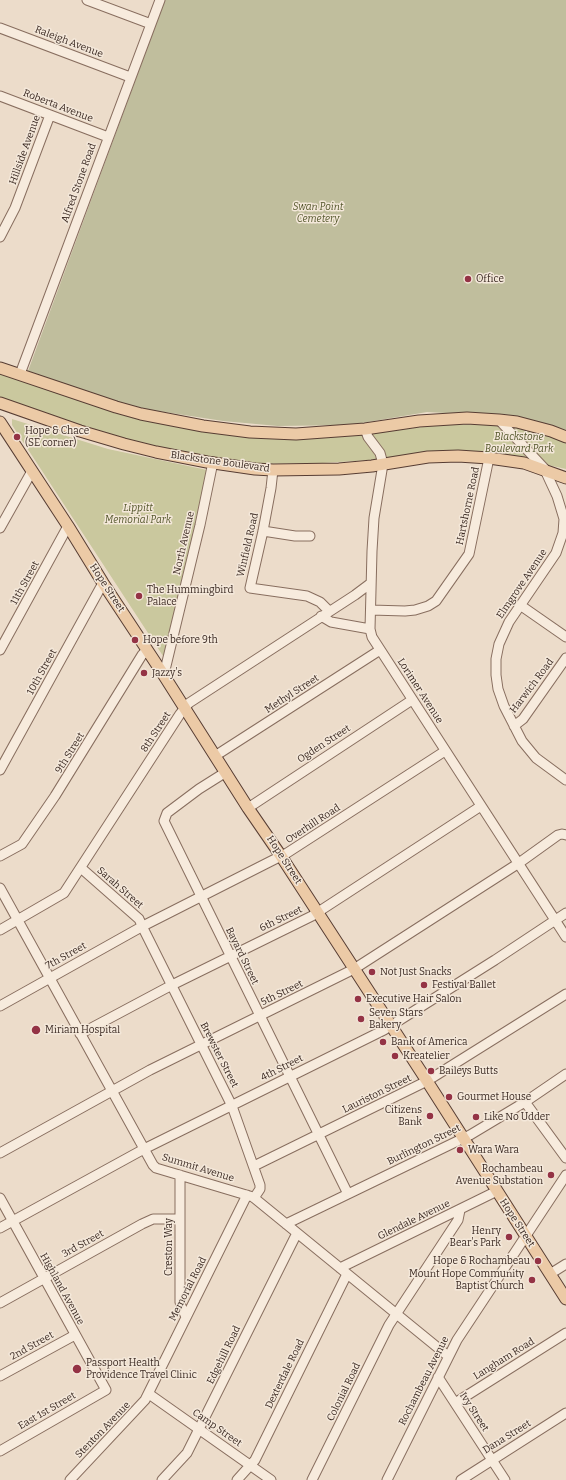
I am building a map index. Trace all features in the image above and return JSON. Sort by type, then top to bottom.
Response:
[{"type":"main road","points":[[0,368],[141,414],[203,426],[250,432],[296,434],[365,428],[430,420],[467,418],[517,422],[566,436]]},
{"type":"main road","name":"Blackstone Boulevard","points":[[0,403],[124,444],[156,452],[213,462],[273,470],[339,469],[428,457],[458,456],[489,458],[524,463],[566,478]]},
{"type":"main road","points":[[0,421],[12,412],[19,410]]},
{"type":"main road","name":"Hope Street","points":[[0,421],[248,808],[318,912],[427,1081],[566,1299]]},
{"type":"street","points":[[87,0],[151,24]]},
{"type":"street","name":"Alfred Stone Road","points":[[20,374],[160,0]]},
{"type":"street","name":"Raleigh Avenue","points":[[0,28],[130,77]]},
{"type":"street","name":"Roberta Avenue","points":[[0,96],[108,137]]},
{"type":"street","name":"Hillside Avenue","points":[[0,237],[15,208],[50,115]]},
{"type":"street","name":"Elmgrove Avenue","points":[[499,420],[546,470],[560,504],[564,519],[563,533],[556,553],[504,631],[499,644],[496,659],[498,689],[504,706],[522,741],[530,751],[566,780]]},
{"type":"street","points":[[365,428],[368,437],[380,453],[383,464]]},
{"type":"street","name":"Hartshorne Road","points":[[371,610],[415,610],[428,606],[436,601],[469,554],[489,458]]},
{"type":"street","name":"North Avenue","points":[[163,674],[200,525],[213,462]]},
{"type":"street","name":"Lorimer Avenue","points":[[383,464],[374,518],[370,628],[372,637],[566,937]]},
{"type":"street","name":"Winfield Road","points":[[273,470],[264,531],[250,588],[307,596],[320,602],[329,611]]},
{"type":"street","points":[[0,528],[32,471]]},
{"type":"street","name":"11th Street","points":[[0,650],[68,526]]},
{"type":"street","points":[[264,531],[295,536],[310,536]]},
{"type":"street","name":"10th Street","points":[[0,770],[103,583]]},
{"type":"street","name":"8th Street","points":[[0,930],[61,896],[67,889],[185,709],[195,698],[355,595],[371,583]]},
{"type":"street","points":[[520,605],[566,637]]},
{"type":"street","points":[[321,616],[332,622],[370,628]]},
{"type":"street","name":"9th Street","points":[[0,856],[22,844],[55,796],[142,655],[147,650]]},
{"type":"street","name":"Methyl Street","points":[[215,756],[380,650]]},
{"type":"street","name":"Harwich Road","points":[[514,726],[523,719],[566,658]]},
{"type":"street","name":"Ogden Street","points":[[248,808],[412,700]]},
{"type":"street","name":"Overhill Road","points":[[143,926],[281,856],[445,751]]},
{"type":"street","name":"Bayard Street","points":[[226,772],[168,813],[164,818],[165,825],[348,1194]]},
{"type":"street","name":"6th Street","points":[[80,1034],[172,985],[306,919],[481,806]]},
{"type":"street","name":"5th Street","points":[[0,1153],[201,1045],[354,969],[564,834]]},
{"type":"street","name":"Sarah Street","points":[[81,868],[140,919],[143,926]]},
{"type":"street","name":"Summit Avenue","points":[[0,888],[153,1165],[156,1168],[251,1197],[448,1356]]},
{"type":"street","name":"4th Street","points":[[0,1228],[144,1149],[232,1106],[390,1025],[495,960],[566,913]]},
{"type":"street","name":"7th Street","points":[[0,1006],[143,926]]},
{"type":"street","name":"Brewster Street","points":[[143,926],[232,1106],[254,1166],[260,1189],[251,1197]]},
{"type":"street","name":"Lauriston Street","points":[[254,1166],[427,1081],[566,994]]},
{"type":"street","name":"Burlington Street","points":[[286,1224],[470,1135],[525,1102],[566,1074]]},
{"type":"street","points":[[525,1102],[566,1158]]},
{"type":"street","name":"Creston Way","points":[[180,1175],[180,1302],[186,1317]]},
{"type":"street","name":"Rochambeau Avenue","points":[[387,1480],[457,1340],[566,1175]]},
{"type":"street","name":"Glendale Avenue","points":[[344,1271],[497,1191]]},
{"type":"street","name":"Memorial Road","points":[[149,1394],[186,1317],[251,1197]]},
{"type":"street","name":"Highland Avenue","points":[[0,1198],[106,1390]]},
{"type":"street","name":"Colonial Road","points":[[312,1480],[396,1314],[458,1220],[460,1210]]},
{"type":"street","name":"3rd Street","points":[[0,1303],[142,1224],[153,1219],[180,1219]]},
{"type":"street","name":"Edgehill Road","points":[[162,1480],[185,1456],[200,1429],[297,1233]]},
{"type":"street","points":[[550,1274],[566,1264]]},
{"type":"street","name":"Dexterdale Road","points":[[237,1480],[255,1460],[344,1271]]},
{"type":"street","name":"Langham Road","points":[[455,1403],[566,1333]]},
{"type":"street","name":"2nd Street","points":[[0,1376],[75,1335]]},
{"type":"street","name":"Ivy Street","points":[[438,1377],[505,1480]]},
{"type":"street","name":"East 1st Street","points":[[0,1451],[106,1390]]},
{"type":"street","name":"Camp Street","points":[[149,1394],[271,1480]]},
{"type":"street","name":"Stenton Avenue","points":[[70,1480],[141,1406],[149,1394]]},
{"type":"street","name":"Dana Street","points":[[461,1480],[566,1413]]},
{"type":"green space","name":"Swan Point Cemetery","points":[[165,0],[566,0],[566,433],[482,415],[427,412],[350,425],[278,426],[223,421],[132,407],[28,371]]},
{"type":"green space","name":"Blackstone Boulevard Park","points":[[0,371],[92,404],[300,436],[384,432],[438,425],[488,424],[523,427],[566,442],[566,469],[494,453],[432,451],[371,460],[322,463],[260,464],[196,457],[85,430],[0,400]]},
{"type":"green space","name":"Lippitt Memorial Park","points":[[12,419],[108,449],[207,470],[165,659],[12,425]]},
{"type":"place","name":"Office","points":[[468,279]]},
{"type":"place","name":"Hope & Chace (SE corner)","points":[[17,437]]},
{"type":"place","name":"The Hummingbird Palace","points":[[139,596]]},
{"type":"place","name":"Hope before 9th","points":[[135,640]]},
{"type":"place","name":"Jazzy's","points":[[144,673]]},
{"type":"place","name":"Not Just Snacks","points":[[372,972]]},
{"type":"place","name":"Festival Ballet","points":[[424,985]]},
{"type":"place","name":"Executive Hair Salon","points":[[358,999]]},
{"type":"place","name":"Seven Stars Bakery","points":[[361,1019]]},
{"type":"place","name":"Miriam Hospital","points":[[36,1030]]},
{"type":"place","name":"Bank of America","points":[[383,1042]]},
{"type":"place","name":"Kreatelier","points":[[395,1056]]},
{"type":"place","name":"Baileys Butts","points":[[431,1071]]},
{"type":"place","name":"Gourmet House","points":[[449,1097]]},
{"type":"place","name":"Citizens Bank","points":[[430,1116]]},
{"type":"place","name":"Like No Udder","points":[[476,1117]]},
{"type":"place","name":"Wara Wara","points":[[460,1150]]},
{"type":"place","name":"Rochambeau Avenue Substation","points":[[551,1175]]},
{"type":"place","name":"Henry Bear's Park","points":[[509,1237]]},
{"type":"place","name":"Hope & Rochambeau","points":[[538,1261]]},
{"type":"place","name":"Mount Hope Community Baptist Church","points":[[532,1280]]},
{"type":"place","name":"Passport Health Providence Travel Clinic","points":[[77,1369]]}]
